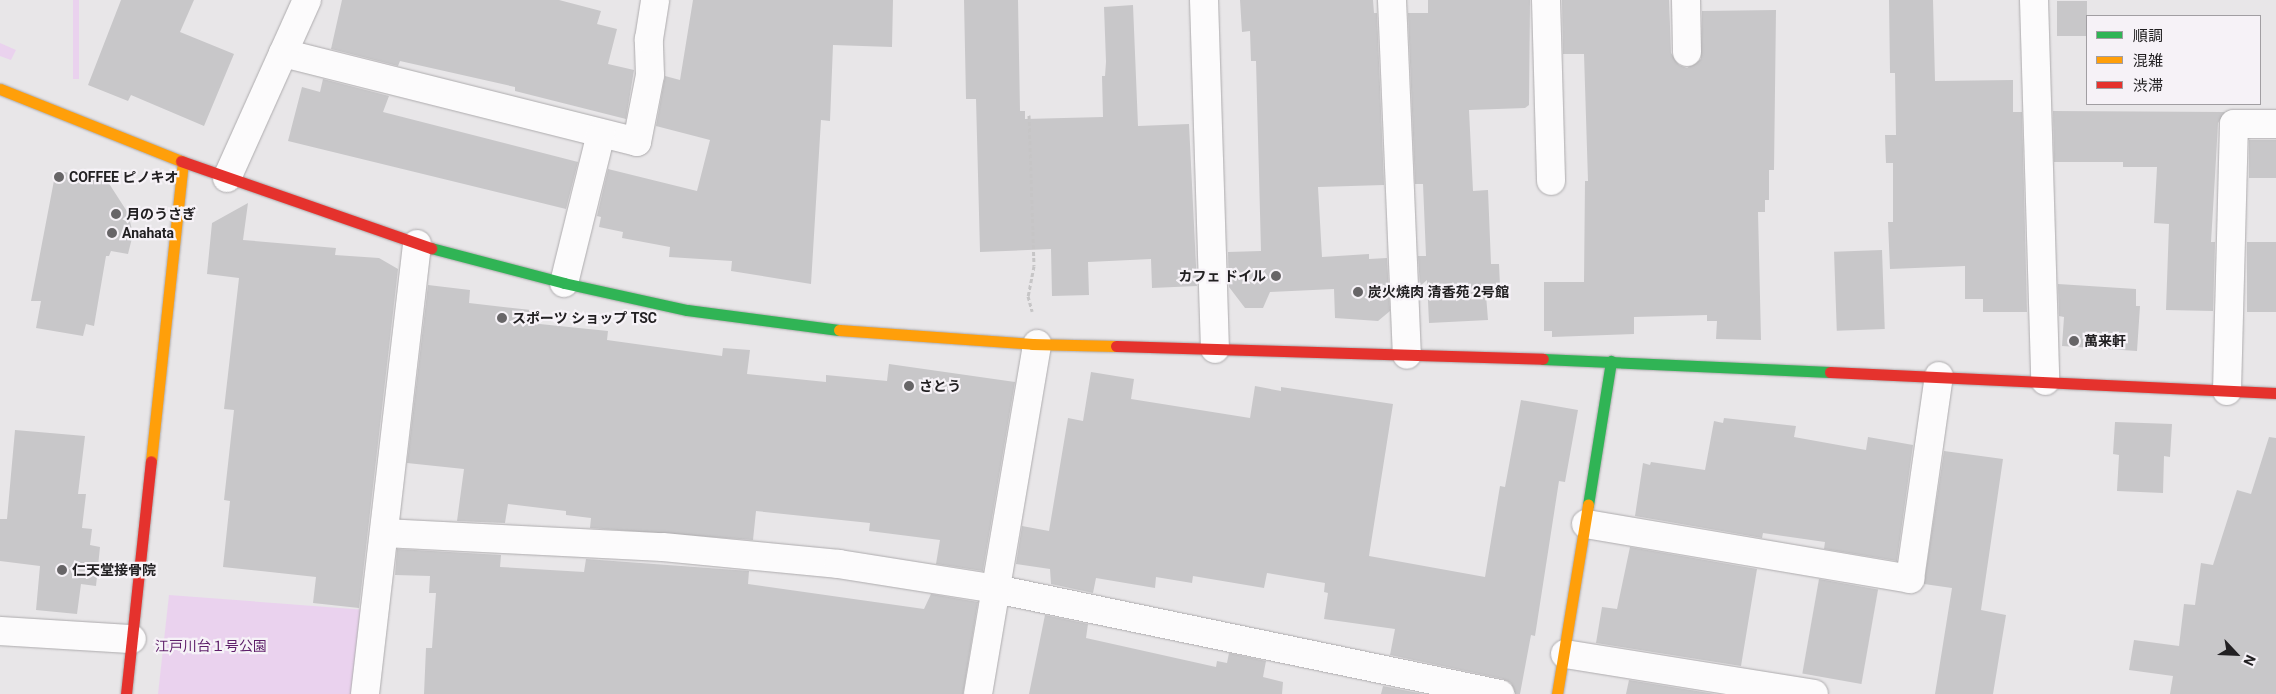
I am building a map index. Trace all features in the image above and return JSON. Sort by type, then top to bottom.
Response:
[{"type":"street","points":[[227,178],[307,0]]},
{"type":"street","points":[[283,53],[637,142],[650,75],[648,39],[655,0]]},
{"type":"street","points":[[1204,0],[1215,349]]},
{"type":"street","points":[[1392,0],[1407,355]]},
{"type":"street","points":[[1546,0],[1551,181]]},
{"type":"street","points":[[1686,0],[1687,52]]},
{"type":"street","points":[[2034,0],[2045,381]]},
{"type":"street","points":[[0,89],[183,162],[417,244],[564,283],[688,310],[792,325],[890,336],[1035,344],[1611,361],[2276,393]]},
{"type":"street","points":[[2227,391],[2234,124],[2276,124]]},
{"type":"street","points":[[564,283],[601,133]]},
{"type":"street","points":[[126,694],[183,162]]},
{"type":"street","points":[[365,694],[417,244]]},
{"type":"street","points":[[978,694],[1035,344]]},
{"type":"street","points":[[1557,694],[1611,361]]},
{"type":"street","points":[[1586,524],[1910,579],[1939,376]]},
{"type":"street","points":[[384,533],[672,548],[839,564],[996,589],[1500,694]]},
{"type":"street","points":[[0,631],[132,640]]},
{"type":"street","points":[[1565,654],[1814,694]]},
{"type":"path","points":[[1029,115],[1034,266],[1028,296],[1033,319],[1035,344]]},
{"type":"green space","points":[[73,0],[79,0],[79,79],[73,79]]},
{"type":"green space","points":[[0,43],[16,50],[11,60],[0,56]]},
{"type":"green space","name":"江戸川台１号公園","points":[[169,595],[366,610],[356,694],[158,694]]},
{"type":"building","points":[[121,0],[194,0],[180,32],[234,54],[204,126],[131,95],[128,101],[88,85]]},
{"type":"building","points":[[342,0],[559,0],[601,11],[597,24],[617,29],[608,64],[634,70],[626,119],[515,91],[515,87],[400,61],[398,66],[331,49]]},
{"type":"building","points":[[693,0],[893,0],[892,47],[833,45],[830,121],[821,120],[811,284],[731,271],[732,261],[669,257],[670,247],[622,238],[623,232],[599,227],[601,217],[597,216],[608,169],[697,191],[710,140],[656,126],[665,76],[680,80]]},
{"type":"building","points":[[964,0],[1018,0],[1020,111],[1025,111],[1025,119],[1103,117],[1102,76],[1105,76],[1106,62],[1104,7],[1133,5],[1138,126],[1189,124],[1197,286],[1152,288],[1151,259],[1088,262],[1089,295],[1052,296],[1051,249],[980,252],[976,99],[966,99]]},
{"type":"building","points":[[1240,0],[1373,0],[1374,13],[1377,13],[1384,185],[1318,187],[1322,257],[1369,254],[1369,259],[1387,258],[1390,311],[1378,321],[1335,318],[1334,289],[1270,292],[1263,308],[1245,308],[1229,287],[1228,252],[1261,251],[1256,61],[1251,61],[1250,31],[1242,32]]},
{"type":"building","points":[[1428,0],[1530,0],[1529,105],[1525,108],[1469,110],[1473,191],[1488,190],[1491,264],[1499,264],[1500,286],[1486,295],[1488,320],[1429,323],[1427,280],[1420,286],[1418,256],[1426,256],[1423,184],[1415,184],[1408,13],[1428,13]]},
{"type":"building","points":[[1562,0],[1669,0],[1671,53],[1679,65],[1687,68],[1701,59],[1702,11],[1776,10],[1774,170],[1769,170],[1769,200],[1765,200],[1765,212],[1758,212],[1761,340],[1716,339],[1717,321],[1707,321],[1707,315],[1634,317],[1634,334],[1552,337],[1552,331],[1544,331],[1544,282],[1584,282],[1585,181],[1588,181],[1584,54],[1563,54]]},
{"type":"building","points":[[1889,0],[1933,0],[1935,81],[2013,80],[2013,112],[2022,112],[2027,312],[1983,312],[1983,299],[1965,299],[1965,266],[1890,269],[1888,222],[1893,222],[1893,163],[1886,163],[1885,135],[1896,135],[1895,73],[1890,73]]},
{"type":"building","points":[[2057,1],[2087,1],[2086,36],[2057,36]]},
{"type":"building","points":[[323,79],[389,96],[383,112],[578,162],[566,209],[288,141],[302,87],[320,92]]},
{"type":"building","points":[[2053,111],[2225,112],[2218,123],[2211,242],[2215,242],[2213,311],[2166,310],[2169,224],[2154,223],[2157,167],[2123,167],[2123,162],[2054,162]]},
{"type":"building","points":[[2249,140],[2276,140],[2276,178],[2249,178]]},
{"type":"building","points":[[56,170],[108,182],[128,213],[133,234],[128,254],[111,251],[109,256],[106,256],[94,326],[86,324],[83,336],[36,328],[41,301],[31,301]]},
{"type":"building","points":[[248,203],[243,240],[336,248],[335,255],[379,258],[398,269],[359,608],[313,603],[316,577],[223,567],[230,501],[224,500],[234,410],[224,409],[239,278],[207,274],[212,223]]},
{"type":"building","points":[[2247,242],[2276,242],[2276,312],[2247,312]]},
{"type":"building","points":[[1882,250],[1885,329],[1837,331],[1834,252]]},
{"type":"building","points":[[2058,284],[2136,289],[2136,306],[2140,306],[2137,351],[2062,346],[2064,317],[2059,316]]},
{"type":"building","points":[[428,285],[470,290],[469,303],[531,310],[530,323],[608,331],[607,340],[722,356],[723,348],[750,350],[747,374],[826,382],[826,375],[887,381],[889,364],[1015,382],[983,571],[936,564],[940,540],[869,531],[870,523],[756,511],[753,540],[590,528],[591,518],[566,515],[566,511],[508,504],[505,523],[457,521],[464,469],[407,463]]},
{"type":"building","points":[[1091,372],[1134,379],[1131,399],[1250,418],[1255,386],[1281,391],[1281,387],[1393,404],[1369,556],[1485,577],[1500,486],[1505,487],[1521,400],[1578,410],[1565,482],[1559,481],[1535,636],[1531,635],[1520,694],[1515,694],[1511,683],[1503,679],[1390,655],[1395,629],[1324,619],[1328,593],[1324,592],[1325,583],[1267,573],[1264,588],[1193,576],[1192,583],[1156,577],[1155,588],[1096,578],[1093,593],[1051,584],[1050,569],[1016,564],[1022,526],[1049,531],[1068,418],[1083,421]]},
{"type":"building","points":[[1724,418],[1796,426],[1794,437],[1866,450],[1868,437],[1913,445],[1897,561],[1824,549],[1825,542],[1763,533],[1762,538],[1635,516],[1643,463],[1650,465],[1651,462],[1705,470],[1714,421],[1723,423]]},
{"type":"building","points":[[2115,422],[2172,424],[2170,457],[2164,456],[2163,493],[2117,491],[2119,455],[2113,454]]},
{"type":"building","points":[[15,430],[85,436],[78,494],[86,494],[82,528],[92,529],[90,545],[100,547],[96,586],[81,584],[77,614],[36,610],[40,566],[0,561],[0,519],[7,519]]},
{"type":"building","points":[[2269,437],[2276,438],[2276,694],[2170,694],[2173,676],[2129,670],[2134,640],[2179,646],[2184,604],[2195,605],[2201,563],[2213,565],[2237,490],[2251,494]]},
{"type":"building","points":[[1944,451],[2003,459],[1981,610],[2006,615],[1993,694],[1935,694],[1952,588],[1924,584]]},
{"type":"building","points":[[1630,547],[1757,569],[1741,666],[1596,643],[1602,607],[1617,609]]},
{"type":"building","points":[[397,549],[501,555],[500,567],[584,572],[586,559],[749,571],[748,584],[924,609],[931,594],[978,602],[963,694],[424,694],[426,648],[432,648],[436,593],[429,593],[430,576],[395,575]]},
{"type":"building","points":[[1819,579],[1878,589],[1861,684],[1802,674]]},
{"type":"building","points":[[1045,615],[1088,624],[1086,638],[1216,667],[1217,661],[1227,663],[1229,653],[1266,661],[1263,677],[1283,682],[1282,694],[1029,694]]},
{"type":"building","points":[[1629,680],[1715,694],[1626,694]]},
{"type":"building","points":[[1383,686],[1423,694],[1381,694]]},
{"type":"traffic: fast","points":[[431,248],[564,283],[687,310],[839,330]]},
{"type":"traffic: fast","points":[[1543,359],[1830,372]]},
{"type":"traffic: fast","points":[[1588,505],[1611,361]]},
{"type":"traffic: slow","points":[[0,89],[181,161]]},
{"type":"traffic: slow","points":[[151,461],[183,162]]},
{"type":"traffic: slow","points":[[839,330],[1032,344],[1116,346]]},
{"type":"traffic: slow","points":[[1557,694],[1588,505]]},
{"type":"traffic: jam","points":[[181,161],[431,248]]},
{"type":"traffic: jam","points":[[1116,346],[1543,359]]},
{"type":"traffic: jam","points":[[1830,372],[2276,393]]},
{"type":"traffic: jam","points":[[126,694],[151,461]]},
{"type":"place","name":"COFFEE ピノキオ","points":[[59,177]]},
{"type":"place","name":"月のうさぎ","points":[[116,214]]},
{"type":"place","name":"Anahata","points":[[112,233]]},
{"type":"place","name":"カフェ ドイル","points":[[1276,276]]},
{"type":"place","name":"炭火焼肉 清香苑 2号館","points":[[1358,292]]},
{"type":"place","name":"スポーツ ショップ TSC","points":[[502,318]]},
{"type":"place","name":"萬来軒","points":[[2074,341]]},
{"type":"place","name":"さとう","points":[[909,386]]},
{"type":"place","name":"仁天堂接骨院","points":[[62,570]]}]
